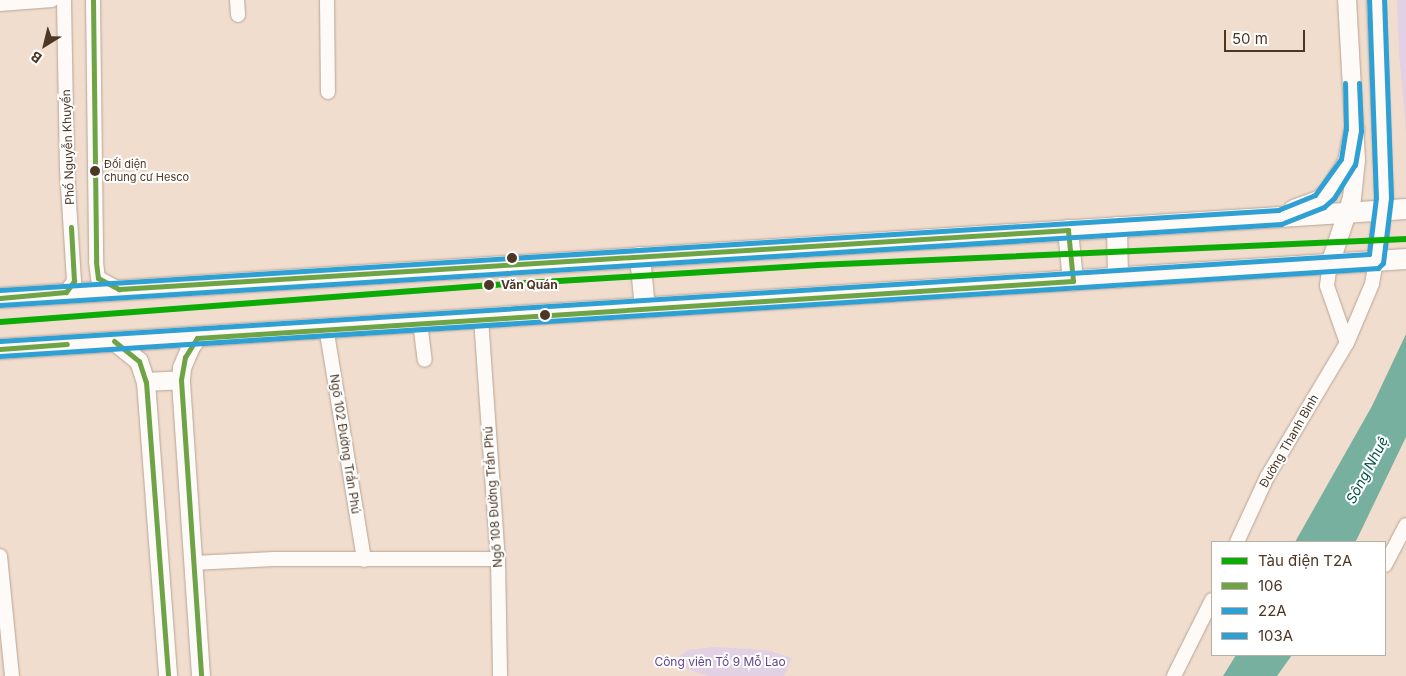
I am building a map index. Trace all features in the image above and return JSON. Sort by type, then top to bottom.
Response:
[{"type":"highway","points":[[1280,217],[1319,201],[1328,193],[1348,162],[1354,130]]},
{"type":"highway","points":[[0,298],[66,292],[1406,209]]},
{"type":"highway","points":[[1116,227],[1118,278]]},
{"type":"highway","points":[[1068,230],[1073,281]]},
{"type":"highway","points":[[640,257],[645,308]]},
{"type":"highway","points":[[0,349],[1404,259]]},
{"type":"main road","points":[[1330,264],[1347,212],[1356,160],[1347,0]]},
{"type":"main road","points":[[1376,0],[1383,112],[1382,210],[1376,261]]},
{"type":"main road","points":[[201,676],[181,380],[182,368],[191,347],[197,338],[207,335]]},
{"type":"main road","points":[[114,341],[139,361],[146,382],[168,676]]},
{"type":"main road","points":[[146,382],[181,380]]},
{"type":"street","points":[[0,4],[52,0]]},
{"type":"street","name":"Phố Nguyễn Khuyến","points":[[64,0],[74,281],[66,292]]},
{"type":"street","name":"Phố Nguyễn Khuyến","points":[[92,0],[96,257],[98,278],[119,289]]},
{"type":"street","points":[[237,0],[238,15]]},
{"type":"street","points":[[327,0],[328,92]]},
{"type":"street","points":[[73,259],[96,257]]},
{"type":"street","name":"Đường Thanh Bình","points":[[1237,541],[1267,477],[1347,343],[1372,284],[1376,261]]},
{"type":"street","points":[[1330,264],[1327,286],[1347,343]]},
{"type":"street","name":"Ngõ 108 Đường Trần Phú","points":[[481,318],[498,559],[500,676]]},
{"type":"street","points":[[420,322],[425,360]]},
{"type":"street","name":"Ngõ 102 Đường Trần Phú","points":[[326,327],[364,560]]},
{"type":"street","points":[[1386,563],[1406,525]]},
{"type":"street","points":[[0,556],[12,676]]},
{"type":"street","points":[[193,563],[498,559]]},
{"type":"street","points":[[1174,676],[1211,602]]},
{"type":"green space","points":[[1397,0],[1406,0],[1406,132],[1399,52]]},
{"type":"green space","name":"Công viên Tổ 9 Mỗ Lao","points":[[714,647],[767,650],[792,658],[784,676],[708,676],[670,663],[688,650]]},
{"type":"water","name":"Sông Nhuệ","points":[[1406,334],[1406,437],[1357,539],[1356,541],[1296,541],[1372,406]]},
{"type":"water","points":[[1235,656],[1291,656],[1277,676],[1223,676]]},
{"type":"metro line","name":"T2A","points":[[0,322],[493,285],[818,265],[1406,239]]},
{"type":"transit line","name":"106","points":[[93,0],[96,262],[98,278],[119,289],[1068,230],[1073,281],[197,338],[185,357],[181,380],[201,676]]},
{"type":"transit line","name":"103A","points":[[0,341],[1369,254],[1376,198],[1369,0]]},
{"type":"transit line","name":"22A","points":[[0,356],[1378,268],[1383,263],[1391,198],[1384,0]]},
{"type":"transit line","name":"103A","points":[[0,290],[1278,210],[1315,195],[1341,159],[1346,129],[1345,83]]},
{"type":"transit line","name":"22A","points":[[0,305],[1281,224],[1324,207],[1334,198],[1355,165],[1361,131],[1359,83]]},
{"type":"transit line","name":"106","points":[[0,298],[66,292],[74,281],[71,227]]},
{"type":"transit line","name":"106","points":[[114,341],[139,361],[146,382],[168,676]]},
{"type":"transit line","name":"106","points":[[0,349],[67,344]]},
{"type":"place","name":"Đối diện chung cư Hesco","points":[[95,171]]},
{"type":"place","name":"Văn Quán","points":[[489,285]]}]
